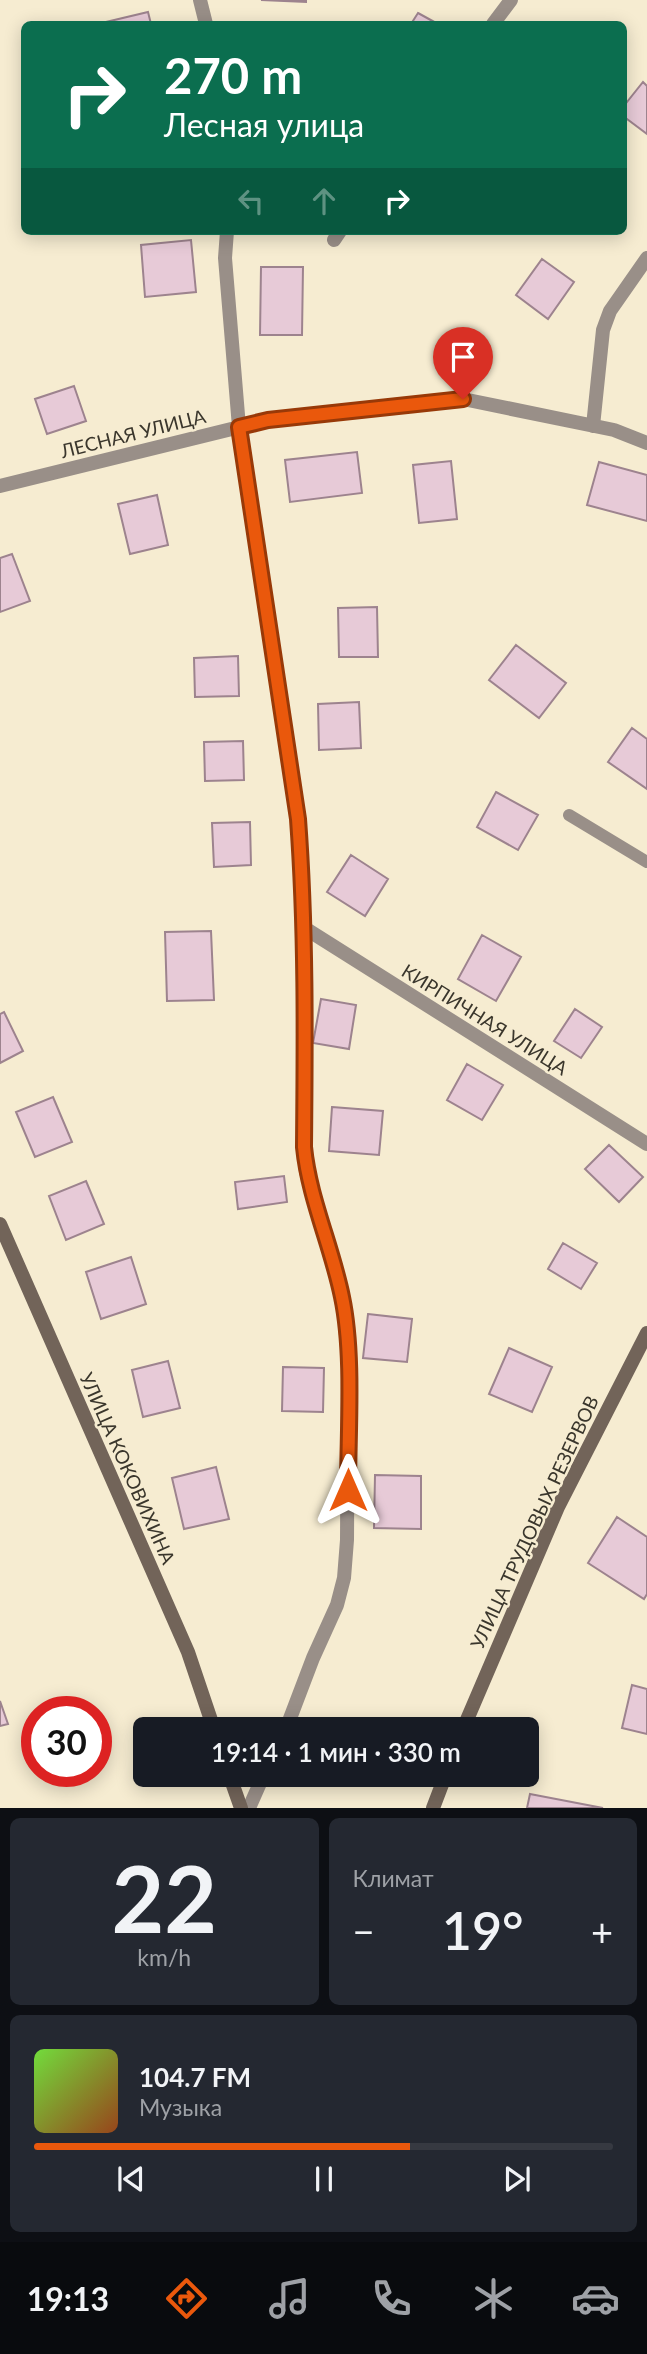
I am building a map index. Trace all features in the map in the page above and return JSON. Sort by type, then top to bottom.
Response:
[{"type":"street","points":[[200,0],[205,21]]},
{"type":"street","points":[[495,21],[511,0]]},
{"type":"street","points":[[227,235],[225,258],[239,427],[293,780],[302,873],[306,1172],[343,1298],[348,1365],[348,1540],[344,1578],[337,1605],[291,1717]]},
{"type":"street","points":[[593,426],[603,330],[610,311],[647,258]]},
{"type":"street","name":"ЛЕСНАЯ УЛИЦА","points":[[0,486],[268,420],[463,399],[614,430],[647,443]]},
{"type":"street","name":"КИРПИЧНАЯ УЛИЦА","points":[[303,927],[647,1144]]},
{"type":"street","name":"УЛИЦА КОКОВИХИНА","points":[[0,1224],[188,1651],[210,1717]]},
{"type":"street","name":"УЛИЦА ТРУДОВЫХ РЕЗЕРВОВ","points":[[468,1717],[558,1507],[647,1334]]},
{"type":"street","points":[[234,1787],[241,1808]]},
{"type":"street","points":[[249,1808],[258,1787]]},
{"type":"street","points":[[433,1808],[441,1787]]},
{"type":"lane","points":[[569,815],[647,862]]},
{"type":"building","points":[[261,0],[306,0],[306,2]]},
{"type":"building","points":[[148,12],[150,21],[110,21]]},
{"type":"building","points":[[418,13],[433,21],[413,21]]},
{"type":"building","points":[[643,82],[647,86],[647,134],[627,119],[627,102]]},
{"type":"building","points":[[191,240],[196,292],[145,297],[141,245]]},
{"type":"building","points":[[542,259],[574,282],[548,319],[516,295]]},
{"type":"building","points":[[261,267],[303,267],[302,335],[260,335]]},
{"type":"building","points":[[74,386],[86,421],[47,434],[35,399]]},
{"type":"building","points":[[357,452],[362,493],[290,502],[285,460]]},
{"type":"building","points":[[451,461],[457,519],[419,523],[413,465]]},
{"type":"building","points":[[599,462],[647,475],[647,521],[587,505]]},
{"type":"building","points":[[157,495],[168,545],[130,554],[118,504]]},
{"type":"building","points":[[12,554],[30,601],[0,612],[0,558]]},
{"type":"building","points":[[377,607],[378,657],[339,657],[338,608]]},
{"type":"building","points":[[516,645],[566,683],[539,718],[489,680]]},
{"type":"building","points":[[238,656],[239,696],[195,697],[194,658]]},
{"type":"building","points":[[359,702],[361,748],[319,750],[318,704]]},
{"type":"building","points":[[632,728],[647,739],[647,789],[608,762]]},
{"type":"building","points":[[243,741],[244,780],[205,781],[204,742]]},
{"type":"building","points":[[496,792],[538,815],[518,850],[477,827]]},
{"type":"building","points":[[250,822],[251,865],[214,867],[212,823]]},
{"type":"building","points":[[351,855],[388,879],[365,916],[327,892]]},
{"type":"building","points":[[211,931],[214,1000],[167,1001],[165,932]]},
{"type":"building","points":[[482,935],[521,957],[496,1001],[458,979]]},
{"type":"building","points":[[321,999],[356,1005],[349,1049],[313,1043]]},
{"type":"building","points":[[575,1009],[602,1027],[581,1058],[554,1041]]},
{"type":"building","points":[[4,1012],[23,1051],[0,1063],[0,1014]]},
{"type":"building","points":[[467,1064],[503,1085],[482,1120],[447,1100]]},
{"type":"building","points":[[53,1097],[72,1142],[35,1157],[16,1112]]},
{"type":"building","points":[[332,1107],[383,1111],[379,1155],[329,1151]]},
{"type":"building","points":[[609,1145],[643,1177],[619,1202],[585,1169]]},
{"type":"building","points":[[284,1176],[287,1202],[238,1209],[235,1182]]},
{"type":"building","points":[[86,1181],[104,1224],[66,1240],[49,1196]]},
{"type":"building","points":[[563,1243],[597,1263],[581,1289],[548,1269]]},
{"type":"building","points":[[131,1257],[146,1304],[101,1319],[86,1272]]},
{"type":"building","points":[[368,1314],[412,1319],[407,1362],[363,1358]]},
{"type":"building","points":[[509,1348],[552,1367],[532,1412],[489,1394]]},
{"type":"building","points":[[168,1361],[180,1408],[143,1417],[132,1370]]},
{"type":"building","points":[[283,1367],[324,1368],[323,1412],[282,1411]]},
{"type":"building","points":[[216,1467],[229,1519],[184,1529],[172,1478]]},
{"type":"building","points":[[375,1475],[421,1476],[421,1529],[374,1528]]},
{"type":"building","points":[[617,1517],[647,1537],[647,1594],[644,1599],[588,1563]]},
{"type":"building","points":[[632,1685],[647,1689],[647,1734],[622,1728]]},
{"type":"building","points":[[0,1701],[8,1724],[0,1726]]},
{"type":"building","points":[[530,1794],[603,1808],[527,1808]]},
{"type":"route","points":[[348,1490],[348,1365],[343,1298],[306,1172],[304,1147],[302,873],[298,819],[239,427],[268,420],[463,399]]}]
